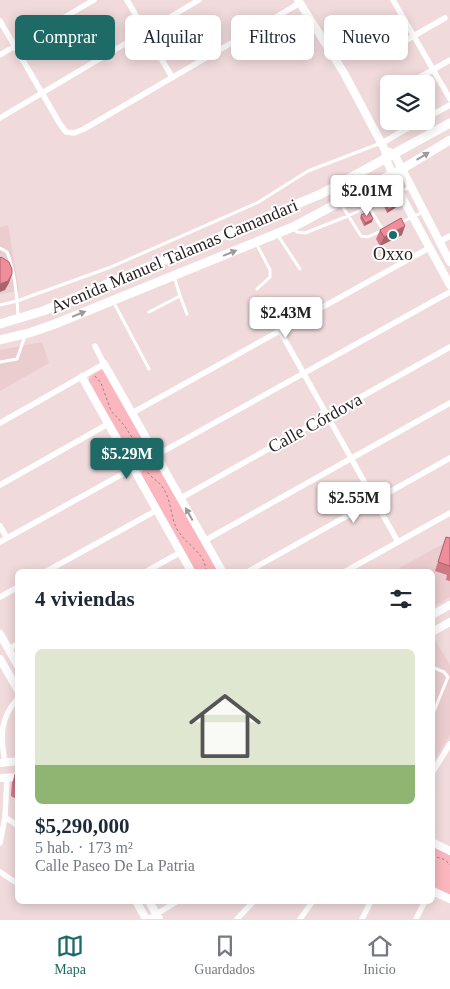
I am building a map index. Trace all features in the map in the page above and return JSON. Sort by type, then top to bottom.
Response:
[{"type":"main road","name":"Avenida Manuel Talamas Camandari","points":[[0,324],[19,320],[43,311],[321,194],[386,160],[450,122]]},
{"type":"main road","name":"Avenida Manuel Talamas Camandari","points":[[0,340],[25,334],[112,301],[293,227],[360,192],[450,140]]},
{"type":"street","points":[[68,15],[94,0]]},
{"type":"street","points":[[127,0],[136,15]]},
{"type":"street","points":[[173,15],[199,0]]},
{"type":"street","points":[[403,0],[394,2],[450,99]]},
{"type":"street","points":[[23,60],[66,132],[74,133],[84,129],[299,2],[344,74],[383,146],[386,160],[412,217],[450,285]]},
{"type":"street","points":[[408,40],[445,18]]},
{"type":"street","points":[[0,21],[15,46],[0,54]]},
{"type":"street","points":[[0,118],[125,43]]},
{"type":"street","points":[[162,60],[172,77]]},
{"type":"street","points":[[424,75],[450,60]]},
{"type":"street","points":[[435,113],[450,104]]},
{"type":"street","points":[[383,146],[407,130]]},
{"type":"street","points":[[383,146],[394,154],[450,262]]},
{"type":"street","points":[[439,242],[450,236]]},
{"type":"street","points":[[132,413],[429,248]]},
{"type":"street","points":[[0,542],[450,292]]},
{"type":"street","points":[[280,331],[398,542]]},
{"type":"street","points":[[96,346],[104,364],[221,569]]},
{"type":"street","name":"Calle Córdova","points":[[181,498],[450,347]]},
{"type":"street","points":[[0,423],[104,364]]},
{"type":"street","points":[[82,377],[190,569]]},
{"type":"street","points":[[204,541],[450,403]]},
{"type":"street","points":[[0,485],[108,424]]},
{"type":"street","points":[[252,569],[450,458]]},
{"type":"street","points":[[51,569],[157,510]]},
{"type":"street","points":[[350,569],[450,513]]},
{"type":"street","points":[[0,526],[7,538]]},
{"type":"street","points":[[150,569],[180,552]]},
{"type":"street","points":[[0,597],[15,590]]},
{"type":"street","points":[[435,614],[450,605]]},
{"type":"street","points":[[435,630],[450,622]]},
{"type":"street","points":[[0,634],[15,661]]},
{"type":"street","points":[[8,649],[15,646]]},
{"type":"street","points":[[0,658],[15,685]]},
{"type":"street","points":[[15,700],[9,705],[2,720],[1,736],[2,762],[15,761]]},
{"type":"street","points":[[435,768],[450,744]]},
{"type":"street","points":[[0,843],[5,818],[3,778]]},
{"type":"street","points":[[5,818],[15,824]]},
{"type":"street","points":[[435,843],[450,850]]},
{"type":"street","points":[[0,872],[15,882]]},
{"type":"street","points":[[435,892],[450,899]]},
{"type":"street","points":[[138,904],[147,919],[158,916],[174,904]]},
{"type":"street","points":[[152,904],[158,916]]},
{"type":"street","points":[[237,919],[251,904]]},
{"type":"street","points":[[300,919],[311,904]]},
{"type":"street","points":[[362,919],[370,904]]},
{"type":"street","points":[[416,919],[424,904]]},
{"type":"lane","points":[[0,305],[17,301],[111,268],[257,203],[308,172],[383,146]]},
{"type":"lane","points":[[293,227],[297,232],[305,233],[348,216],[411,187]]},
{"type":"lane","points":[[360,192],[383,230]]},
{"type":"lane","points":[[340,202],[361,236],[368,237],[390,227]]},
{"type":"lane","points":[[398,223],[424,212]]},
{"type":"lane","points":[[277,233],[300,269]]},
{"type":"lane","points":[[256,242],[270,270],[270,277],[257,289]]},
{"type":"lane","points":[[0,248],[7,252],[10,260],[19,320]]},
{"type":"lane","points":[[174,276],[187,314]]},
{"type":"lane","points":[[149,312],[180,296]]},
{"type":"lane","points":[[112,301],[149,369]]},
{"type":"lane","points":[[0,362],[17,359],[25,334]]},
{"type":"lane","points":[[435,668],[444,672],[448,677],[435,709]]},
{"type":"path","points":[[92,371],[101,383],[112,411],[133,438],[135,450],[150,476],[163,487],[169,501],[174,523],[183,538],[203,558],[206,569]]},
{"type":"path","points":[[435,857],[442,858],[450,865]]},
{"type":"shaded area","points":[[8,225],[19,291],[0,294],[0,227]]},
{"type":"shaded area","points":[[42,342],[49,363],[0,391],[0,350]]},
{"type":"shaded area","points":[[101,370],[105,371],[149,451],[134,459],[88,381],[91,376]]},
{"type":"shaded area","points":[[153,465],[159,468],[217,569],[194,569],[142,476],[142,471]]},
{"type":"shaded area","points":[[450,540],[450,597],[435,606],[435,569],[398,569]]},
{"type":"shaded area","points":[[435,640],[450,665],[450,735],[435,759]]},
{"type":"shaded area","points":[[435,848],[450,855],[450,895],[435,887]]},
{"type":"building","points":[[393,199],[397,205],[388,210],[385,203]]},
{"type":"building","points":[[369,211],[373,219],[365,223],[361,215]]},
{"type":"building","points":[[401,218],[405,226],[384,237],[380,230]]},
{"type":"building","points":[[0,258],[9,262],[12,274],[8,281],[0,284]]},
{"type":"building","points":[[446,537],[450,538],[450,566],[438,562]]},
{"type":"place","name":"Oxxo","points":[[393,235]]}]
